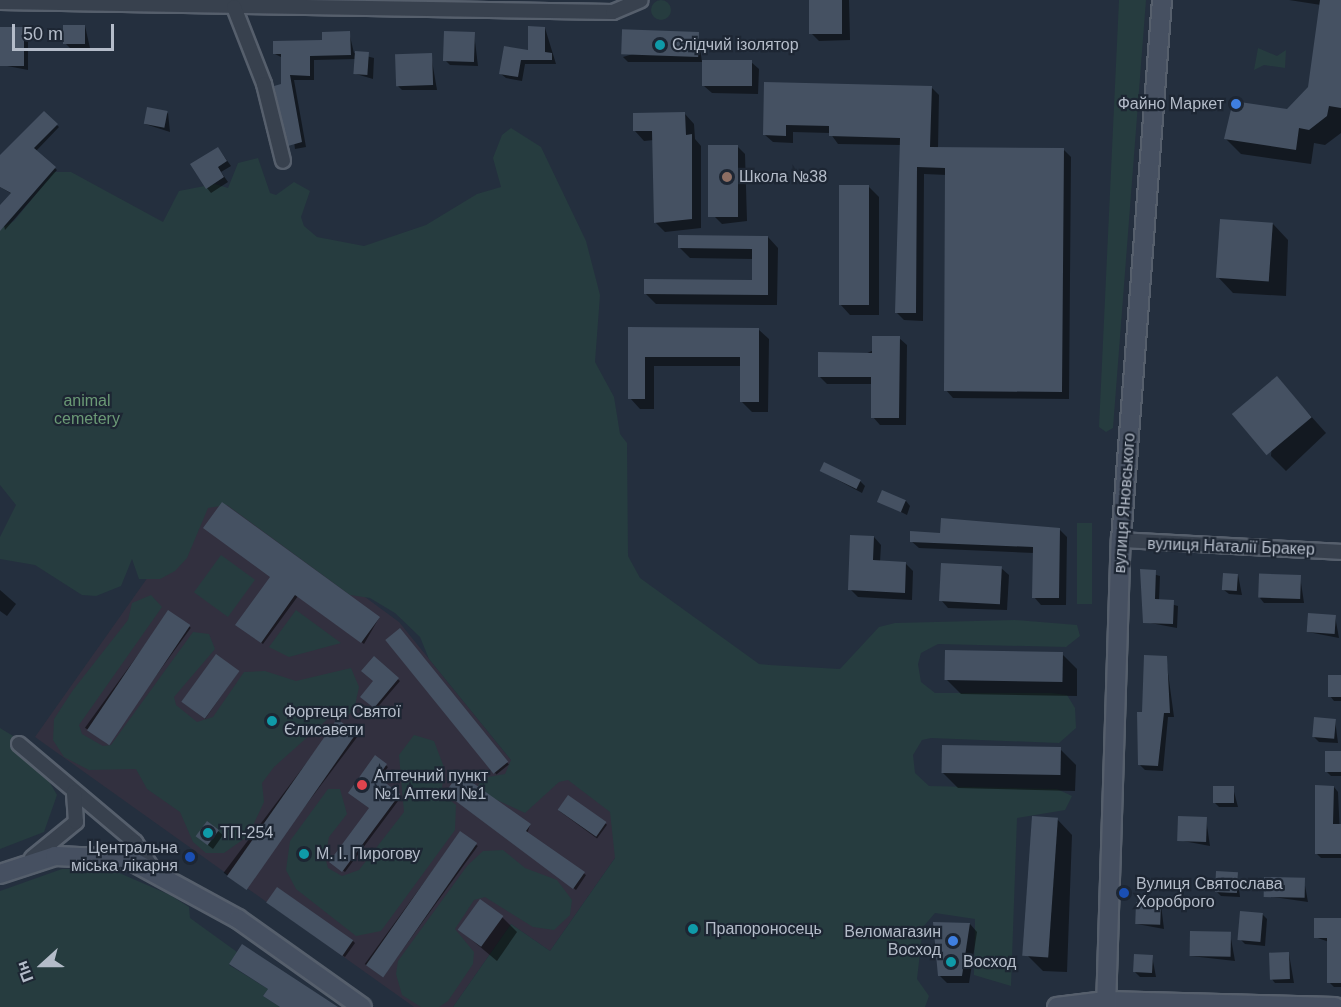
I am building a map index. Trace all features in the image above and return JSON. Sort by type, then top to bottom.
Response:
[{"type":"main road","name":"вулиця Яновського","points":[[1106,1004],[1121,540],[1162,0]]},
{"type":"main road","points":[[0,874],[17,867],[79,853],[128,859],[152,868],[238,919],[362,1007]]},
{"type":"main road","points":[[1057,1007],[1106,1004],[1335,1007]]},
{"type":"street","points":[[0,2],[198,1],[234,7],[613,12],[641,0]]},
{"type":"street","points":[[234,7],[264,84],[283,161]]},
{"type":"street","name":"вулиця Наталії Бракер","points":[[1121,540],[1341,552]]},
{"type":"street","points":[[19,744],[135,842],[152,868]]},
{"type":"street","points":[[17,867],[56,843],[76,822],[79,806],[74,790]]},
{"type":"shaded area","points":[[213,485],[399,622],[511,760],[582,771],[645,815],[550,951],[511,924],[453,1007],[414,1007],[35,737]]},
{"type":"green space","points":[[661,0],[668,3],[671,10],[668,17],[661,20],[654,17],[651,10],[654,3]]},
{"type":"green space","points":[[1119,0],[1146,0],[1113,428],[1106,432],[1099,427]]},
{"type":"green space","points":[[1258,48],[1277,56],[1286,50],[1285,68],[1264,65],[1254,70]]},
{"type":"green space","name":"animal cemetery","points":[[511,128],[541,147],[586,241],[600,295],[595,362],[614,397],[620,434],[627,443],[628,556],[640,578],[759,664],[840,669],[879,627],[895,623],[1015,620],[1077,625],[1080,636],[1066,647],[938,644],[921,653],[918,664],[921,682],[935,693],[1052,693],[1067,695],[1075,708],[1076,728],[1059,743],[931,738],[922,740],[913,755],[915,773],[929,786],[1057,789],[1072,796],[1065,810],[1017,818],[1011,986],[974,975],[975,919],[935,913],[923,927],[917,979],[929,996],[925,1007],[453,1007],[511,924],[550,951],[615,858],[610,812],[568,780],[559,782],[525,813],[484,794],[478,786],[483,778],[505,774],[511,760],[429,659],[420,637],[395,613],[370,598],[350,595],[227,505],[208,508],[187,558],[175,571],[160,579],[139,579],[132,559],[121,586],[96,596],[82,595],[35,565],[0,559],[0,537],[16,505],[0,485],[0,229],[14,221],[54,172],[71,172],[163,222],[179,191],[215,184],[228,188],[238,163],[258,158],[270,193],[276,195],[294,182],[310,191],[301,217],[304,226],[317,237],[364,246],[426,225],[477,194],[501,187],[493,158],[502,135]]},
{"type":"green space","points":[[1077,523],[1092,523],[1092,604],[1077,604]]},
{"type":"green space","points":[[221,555],[255,580],[228,617],[194,592]]},
{"type":"green space","points":[[151,595],[162,607],[79,725],[82,734],[103,746],[111,745],[193,632],[209,634],[215,649],[174,697],[176,705],[197,722],[213,717],[244,672],[265,671],[296,681],[351,668],[359,687],[354,710],[346,717],[331,716],[274,767],[262,783],[264,802],[248,836],[224,853],[206,853],[193,842],[180,812],[147,789],[136,769],[89,770],[64,757],[53,740],[54,719],[73,690],[128,620],[132,603]]},
{"type":"green space","points":[[296,610],[341,643],[289,657],[269,647]]},
{"type":"green space","points":[[0,728],[28,745],[57,795],[44,832],[0,849]]},
{"type":"green space","points":[[414,735],[434,741],[445,770],[441,793],[456,805],[455,830],[381,931],[356,936],[296,889],[286,870],[290,841],[328,789],[340,789],[347,814],[329,837],[325,857],[328,868],[342,876],[359,870],[404,812],[399,755]]},
{"type":"green space","points":[[503,850],[525,868],[557,880],[572,900],[570,915],[554,930],[533,927],[485,897],[474,900],[455,929],[474,952],[473,964],[448,1001],[439,1007],[421,1007],[402,995],[396,974],[398,961],[467,866],[483,851]]},
{"type":"green space","points":[[62,869],[110,869],[170,895],[189,907],[190,918],[237,952],[229,965],[268,989],[263,996],[280,1007],[0,1007],[0,891]]},
{"type":"building","points":[[809,0],[842,0],[842,34],[809,34]]},
{"type":"building","points":[[1320,0],[1341,0],[1341,108],[1329,106],[1327,116],[1309,130],[1299,128],[1296,150],[1224,139],[1233,101],[1287,109],[1308,87]]},
{"type":"building","points":[[63,25],[85,25],[85,44],[63,44]]},
{"type":"building","points":[[528,26],[545,27],[545,52],[552,53],[552,60],[521,60],[518,77],[499,74],[504,46],[528,50]]},
{"type":"building","points":[[0,27],[24,27],[24,66],[0,66]]},
{"type":"building","name":"Слідчий ізолятор","points":[[622,29],[699,32],[698,57],[621,54]]},
{"type":"building","points":[[350,31],[351,55],[310,56],[310,76],[290,75],[302,142],[288,146],[274,86],[281,84],[281,54],[273,54],[273,41],[322,40],[322,32]]},
{"type":"building","points":[[444,31],[475,32],[474,62],[443,61]]},
{"type":"building","points":[[355,51],[369,52],[367,75],[353,74]]},
{"type":"building","points":[[432,53],[433,85],[396,86],[395,54]]},
{"type":"building","points":[[702,60],[752,60],[752,86],[702,86]]},
{"type":"building","points":[[764,82],[932,86],[930,147],[1064,148],[1062,392],[944,391],[945,168],[917,167],[916,313],[895,313],[900,138],[829,136],[829,126],[786,125],[786,136],[763,135]]},
{"type":"building","points":[[147,107],[168,111],[164,128],[144,124]]},
{"type":"building","points":[[44,111],[58,124],[34,148],[56,167],[0,231],[0,205],[11,193],[0,187],[0,155]]},
{"type":"building","points":[[685,112],[686,135],[692,134],[692,219],[654,223],[652,131],[633,131],[633,113]]},
{"type":"building","points":[[708,145],[738,145],[738,217],[708,217]]},
{"type":"building","points":[[218,147],[227,161],[218,167],[224,177],[206,189],[190,164]]},
{"type":"building","points":[[839,185],[869,185],[869,305],[839,305]]},
{"type":"building","points":[[1220,219],[1273,223],[1269,282],[1216,278]]},
{"type":"building","points":[[678,235],[768,236],[768,295],[644,294],[644,279],[752,280],[752,249],[678,248]]},
{"type":"building","points":[[628,327],[759,328],[759,402],[740,402],[740,357],[645,357],[645,399],[628,399]]},
{"type":"building","points":[[872,336],[900,336],[899,418],[871,418],[871,377],[818,377],[818,352],[872,353]]},
{"type":"building","points":[[1277,376],[1312,417],[1267,455],[1232,414]]},
{"type":"building","points":[[824,462],[861,480],[856,489],[820,471]]},
{"type":"building","points":[[882,490],[906,500],[901,512],[877,502]]},
{"type":"building","points":[[222,502],[380,617],[361,643],[295,595],[261,643],[235,625],[270,577],[203,528]]},
{"type":"building","points":[[941,518],[1060,528],[1059,598],[1032,598],[1033,547],[910,542],[910,531],[940,533]]},
{"type":"building","points":[[850,535],[874,536],[873,560],[906,562],[905,593],[848,590]]},
{"type":"building","points":[[941,563],[1002,566],[1000,604],[939,601]]},
{"type":"building","points":[[1140,569],[1156,570],[1155,599],[1174,600],[1173,624],[1143,623]]},
{"type":"building","points":[[1223,573],[1238,574],[1237,591],[1222,590]]},
{"type":"building","points":[[1259,574],[1301,575],[1300,599],[1258,598]]},
{"type":"building","points":[[168,610],[190,625],[109,745],[87,730]]},
{"type":"building","points":[[1308,613],[1336,615],[1335,634],[1307,632]]},
{"type":"building","points":[[400,628],[508,762],[493,774],[385,640]]},
{"type":"building","points":[[945,650],[1063,652],[1062,682],[944,680]]},
{"type":"building","points":[[216,654],[239,671],[205,719],[181,702]]},
{"type":"building","points":[[1144,655],[1167,656],[1170,713],[1164,713],[1158,766],[1138,765],[1137,712],[1142,712]]},
{"type":"building","points":[[374,656],[399,678],[374,708],[360,697],[373,681],[361,671]]},
{"type":"building","points":[[1328,675],[1341,675],[1341,697],[1328,697]]},
{"type":"building","points":[[1314,717],[1336,719],[1334,739],[1312,737]]},
{"type":"building","points":[[337,719],[357,733],[247,890],[227,876]]},
{"type":"building","points":[[942,745],[1061,747],[1060,775],[942,773]]},
{"type":"building","points":[[1325,751],[1341,751],[1341,772],[1325,772]]},
{"type":"building","points":[[375,755],[387,764],[378,777],[400,794],[342,872],[329,862],[369,808],[348,793]]},
{"type":"building","points":[[459,773],[531,824],[526,831],[585,872],[573,889],[445,793]]},
{"type":"building","points":[[1315,785],[1334,786],[1333,824],[1341,824],[1341,854],[1315,854]]},
{"type":"building","points":[[1213,786],[1234,786],[1234,803],[1213,803]]},
{"type":"building","points":[[568,795],[607,822],[596,837],[558,810]]},
{"type":"building","points":[[1032,816],[1058,818],[1048,957],[1022,956]]},
{"type":"building","points":[[1178,816],[1207,817],[1206,842],[1177,841]]},
{"type":"building","name":"ТП-254","points":[[207,821],[219,830],[208,845],[196,836]]},
{"type":"building","points":[[460,831],[477,843],[383,977],[366,965]]},
{"type":"building","points":[[1216,871],[1238,872],[1237,893],[1215,892]]},
{"type":"building","points":[[1264,877],[1305,878],[1305,898],[1264,897]]},
{"type":"building","points":[[277,887],[353,940],[342,956],[266,903]]},
{"type":"building","points":[[480,899],[503,916],[481,947],[458,930]]},
{"type":"building","points":[[1136,902],[1161,903],[1160,925],[1135,924]]},
{"type":"building","points":[[1240,911],[1263,913],[1260,942],[1237,940]]},
{"type":"building","points":[[1314,918],[1341,918],[1341,983],[1327,983],[1327,938],[1314,938]]},
{"type":"building","name":"Восход","points":[[933,922],[970,923],[962,976],[938,976]]},
{"type":"building","points":[[1190,931],[1231,932],[1231,957],[1190,956]]},
{"type":"building","points":[[242,944],[338,1007],[280,1007],[263,996],[268,989],[229,964]]},
{"type":"building","points":[[1289,952],[1290,979],[1270,980],[1269,953]]},
{"type":"building","points":[[1134,954],[1153,955],[1152,973],[1133,972]]},
{"type":"place","name":"Слідчий ізолятор","points":[[660,45]]},
{"type":"place","name":"Файно Маркет","points":[[1236,104]]},
{"type":"place","name":"Школа №38","points":[[727,177]]},
{"type":"place","name":"Фортеця Святої Єлисавети","points":[[272,721]]},
{"type":"place","name":"Аптечний пункт №1 Аптеки №1","points":[[362,785]]},
{"type":"place","name":"ТП-254","points":[[208,833]]},
{"type":"place","name":"М. І. Пирогову","points":[[304,854]]},
{"type":"place","name":"Центральна міська лікарня","points":[[190,857]]},
{"type":"place","name":"Вулиця Святослава Хороброго","points":[[1124,893]]},
{"type":"place","name":"Прапороносець","points":[[693,929]]},
{"type":"place","name":"Веломагазин Восход","points":[[953,941]]},
{"type":"place","name":"Восход","points":[[951,962]]}]
